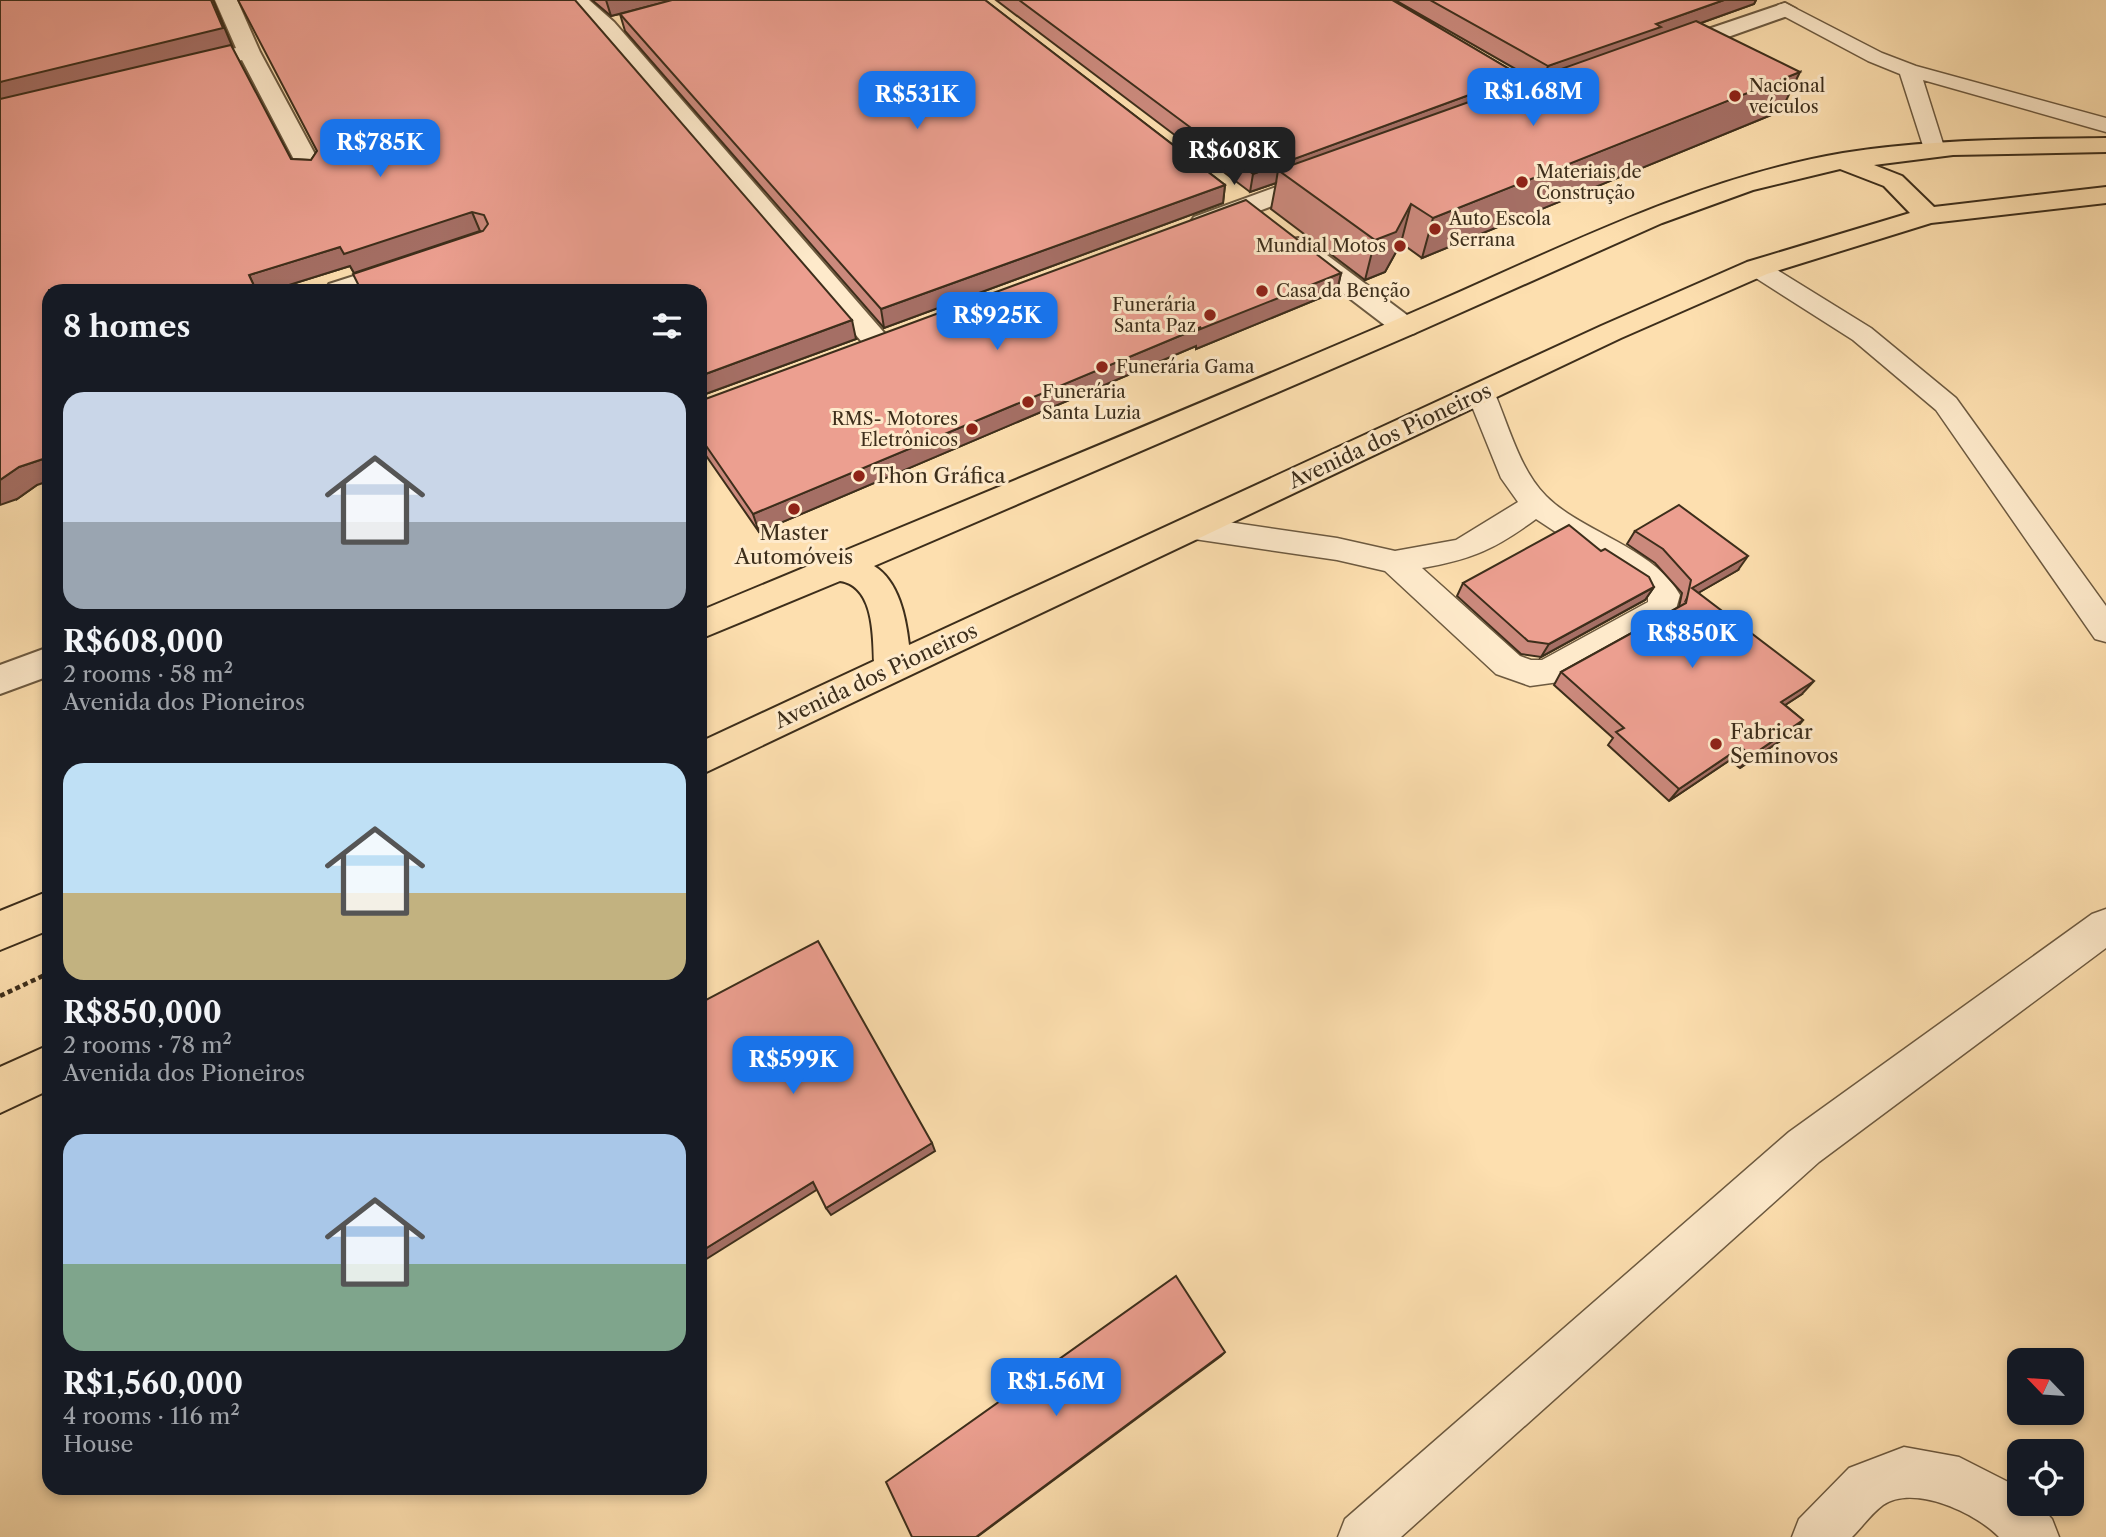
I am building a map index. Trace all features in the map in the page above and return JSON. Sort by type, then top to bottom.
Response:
[{"type":"main road","points":[[707,623],[1405,327],[1653,217],[1745,184],[1842,161],[1934,150],[2106,145]]},
{"type":"main road","points":[[1842,161],[1892,181],[1928,216]]},
{"type":"main road","name":"Avenida dos Pioneiros","points":[[707,756],[1480,394],[1757,268],[1928,216],[2106,195]]},
{"type":"main road","points":[[834,567],[857,572],[880,594],[891,629],[892,669]]},
{"type":"main road","points":[[0,931],[42,913]]},
{"type":"main road","points":[[0,1090],[42,1070]]},
{"type":"street","points":[[226,0],[249,52],[312,172]]},
{"type":"street","points":[[577,0],[606,27],[877,342]]},
{"type":"street","points":[[1643,60],[1776,4]]},
{"type":"street","points":[[606,27],[632,20]]},
{"type":"street","points":[[158,74],[249,52]]},
{"type":"street","points":[[1183,230],[1349,169]]},
{"type":"street","points":[[1225,191],[1405,327]]},
{"type":"street","points":[[357,284],[430,259]]},
{"type":"street","points":[[851,352],[902,333]]},
{"type":"street","points":[[0,680],[42,664]]},
{"type":"lane","points":[[1776,4],[1874,57],[1909,70],[2106,125]]},
{"type":"lane","points":[[1909,70],[1934,150]]},
{"type":"lane","points":[[2063,145],[2068,113]]},
{"type":"lane","points":[[1757,268],[1862,334],[1946,404],[2106,630]]},
{"type":"lane","points":[[1395,562],[1508,665],[1530,673],[1547,673],[1663,608],[1664,595],[1653,581],[1536,504],[1516,478],[1480,394]]},
{"type":"lane","points":[[1194,528],[1337,550],[1395,562],[1463,550],[1497,532],[1536,504]]},
{"type":"lane","points":[[1363,1537],[1804,1147],[2106,926]]},
{"type":"lane","points":[[1817,1537],[1867,1486],[1904,1472],[1959,1482],[2007,1509],[2034,1537]]},
{"type":"path","points":[[0,996],[42,976]]},
{"type":"building","points":[[0,0],[211,0],[223,28],[0,82]]},
{"type":"building","points":[[238,0],[575,0],[852,320],[707,373],[707,284],[358,284],[353,274],[483,231],[488,224],[484,215],[472,212],[344,254],[340,247],[249,275],[253,284],[42,284],[42,459],[19,467],[0,480],[0,99],[231,45],[291,159],[311,160],[317,151]]},
{"type":"building","points":[[672,0],[985,0],[1225,185],[881,309],[620,14]]},
{"type":"building","points":[[1019,0],[1392,0],[1521,76],[1253,174]]},
{"type":"building","points":[[1430,0],[1724,0],[1656,24],[1661,27],[1548,66]]},
{"type":"building","points":[[1696,21],[1800,72],[1433,218],[1411,204],[1396,232],[1375,240],[1278,170]]},
{"type":"building","points":[[1246,200],[1341,273],[1198,330],[1201,327],[753,514],[707,447],[707,398]]},
{"type":"building","points":[[1679,505],[1748,556],[1692,588],[1814,681],[1781,702],[1803,720],[1751,756],[1741,747],[1679,789],[1616,732],[1624,728],[1561,672],[1686,603],[1691,580],[1663,549],[1635,531]]},
{"type":"building","points":[[1569,525],[1601,551],[1605,549],[1649,577],[1654,587],[1549,644],[1528,641],[1463,583]]},
{"type":"building","points":[[818,941],[932,1143],[826,1208],[813,1182],[707,1248],[707,999]]},
{"type":"building","points":[[1176,1276],[1225,1352],[976,1537],[912,1537],[886,1482]]},
{"type":"place","name":"Nacional veículos","points":[[1735,96]]},
{"type":"place","name":"Materiais de Construção","points":[[1522,182]]},
{"type":"place","name":"Auto Escola Serrana","points":[[1435,229]]},
{"type":"place","name":"Mundial Motos","points":[[1400,246]]},
{"type":"place","name":"Casa da Benção","points":[[1262,291]]},
{"type":"place","name":"Funerária Santa Paz","points":[[1210,315]]},
{"type":"place","name":"Funerária Gama","points":[[1102,367]]},
{"type":"place","name":"Funerária Santa Luzia","points":[[1028,402]]},
{"type":"place","name":"RMS- Motores Eletrônicos","points":[[972,429]]},
{"type":"place","name":"Thon Gráfica","points":[[859,476]]},
{"type":"place","name":"Master Automóveis","points":[[794,509]]},
{"type":"place","name":"Fabricar Seminovos","points":[[1716,744]]}]
